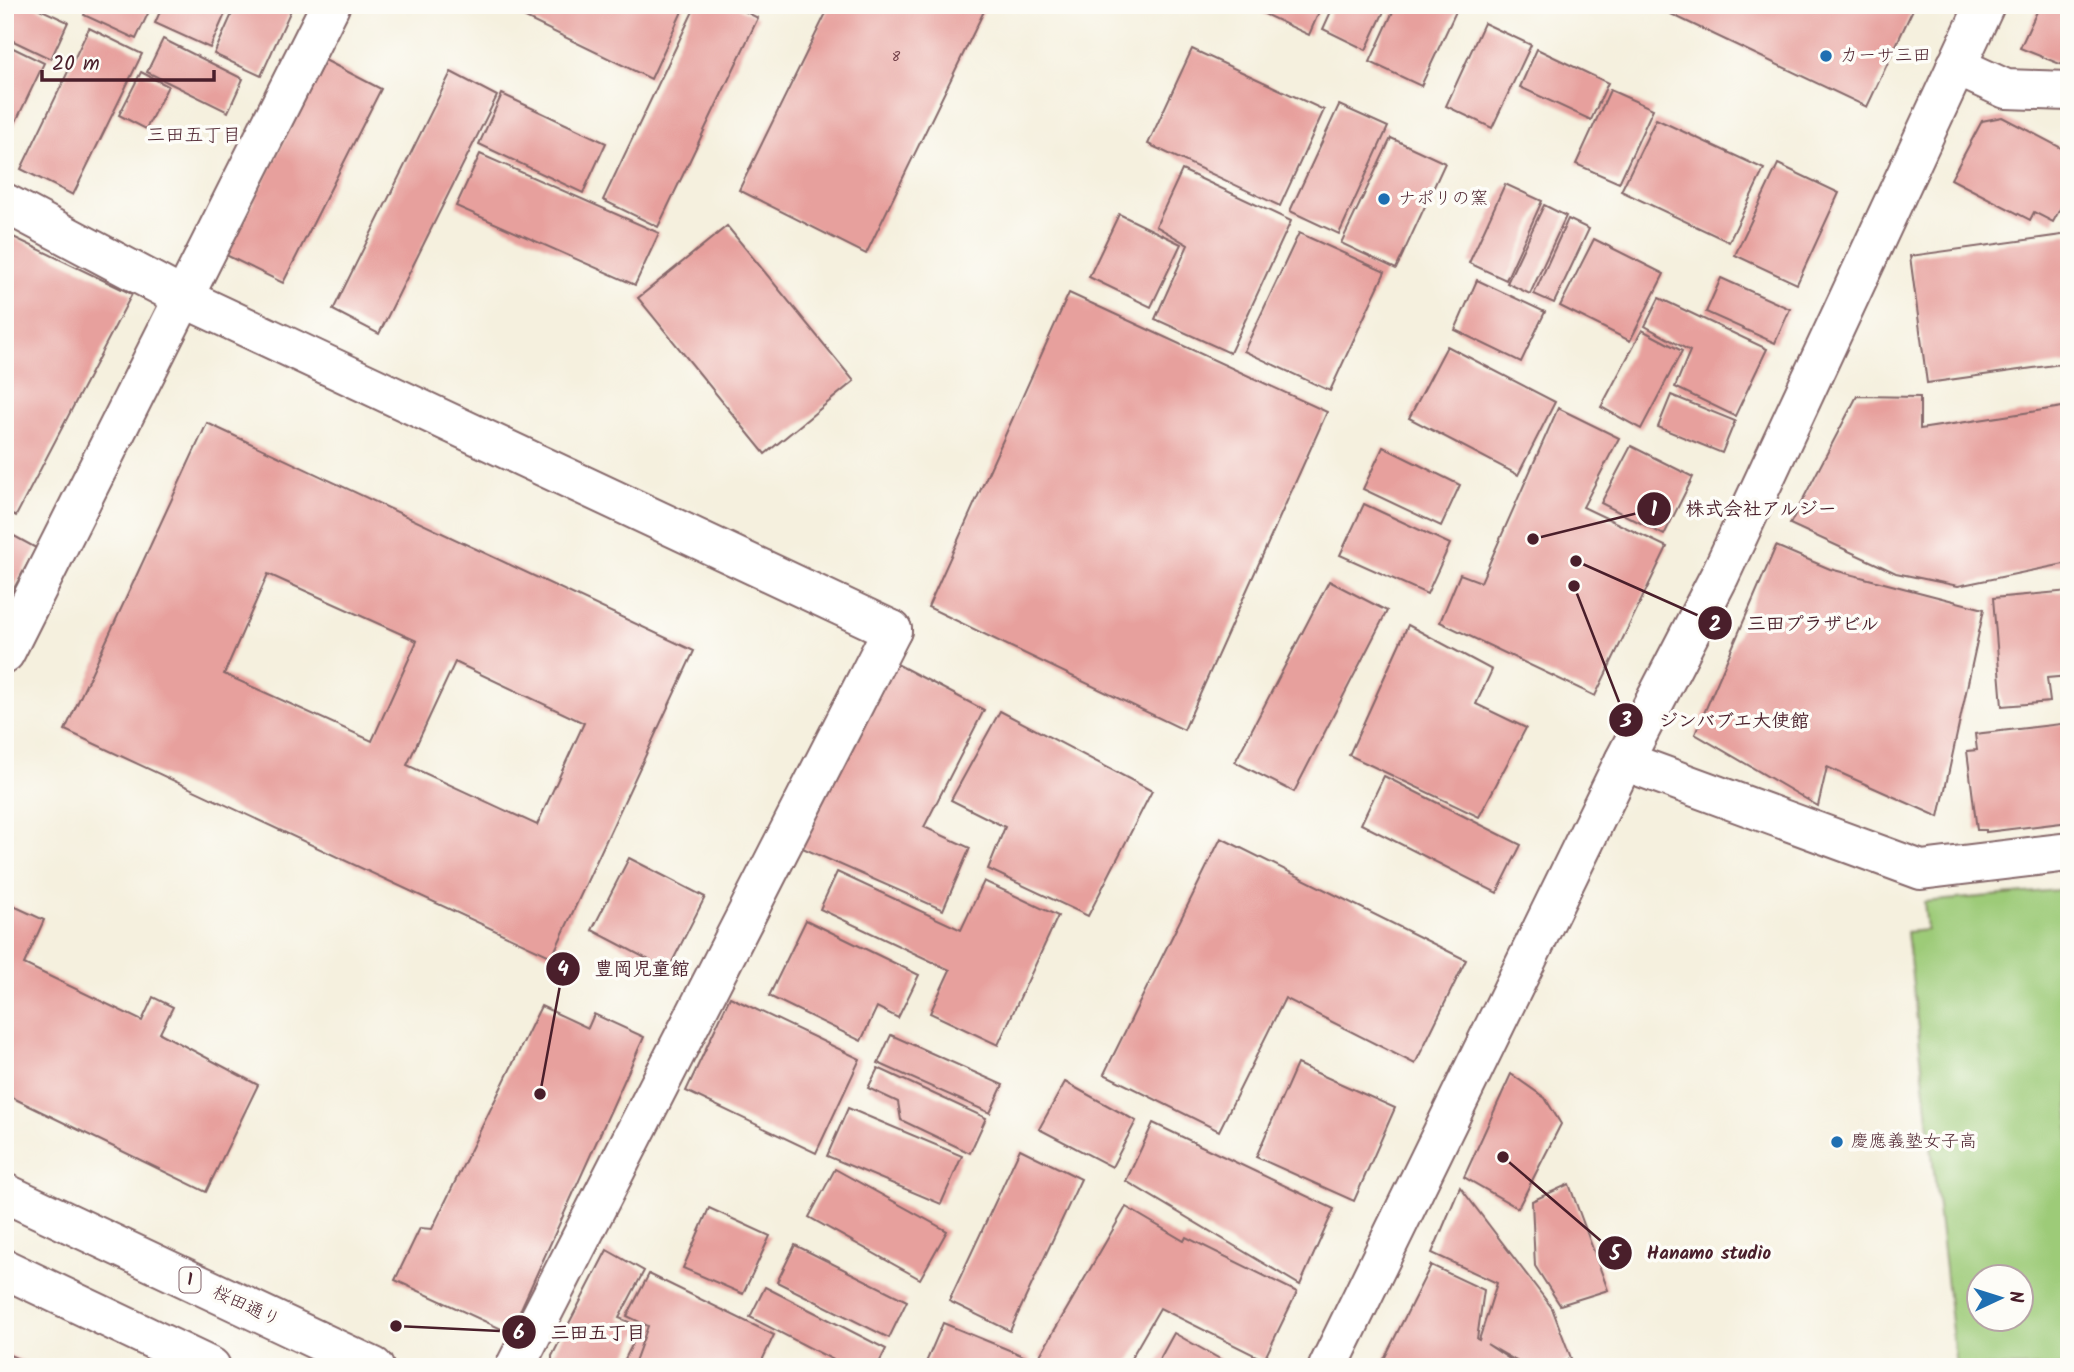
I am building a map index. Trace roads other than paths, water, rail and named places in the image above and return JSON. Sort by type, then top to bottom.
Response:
[{"type":"main road","points":[[1328,1367],[1624,761],[1720,575],[1985,5]]},
{"type":"main road","points":[[5,653],[330,6]]},
{"type":"main road","points":[[1956,66],[2006,89],[2069,91]]},
{"type":"main road","points":[[5,203],[184,298],[892,630],[515,1367]]},
{"type":"main road","points":[[1624,761],[1921,870],[2069,852]]},
{"type":"main road","name":"桜田通り","points":[[5,1193],[374,1367]]},
{"type":"main road","points":[[5,1269],[211,1367]]},
{"type":"place","name":"カーサ三田","points":[[1826,56]]},
{"type":"place","name":"ナポリの窯","points":[[1384,199]]},
{"type":"place","name":"株式会社アルジー","points":[[1533,539]]},
{"type":"place","name":"三田プラザビル","points":[[1576,561]]},
{"type":"place","name":"ジンバブエ大使館","points":[[1574,586]]},
{"type":"place","name":"豊岡児童館","points":[[540,1094]]},
{"type":"place","name":"慶應義塾女子高","points":[[1837,1142]]},
{"type":"place","name":"Hanamo studio","points":[[1503,1157]]},
{"type":"place","name":"三田五丁目","points":[[396,1326]]},
{"type":"district","name":"三田五丁目","points":[[194,136]]}]
